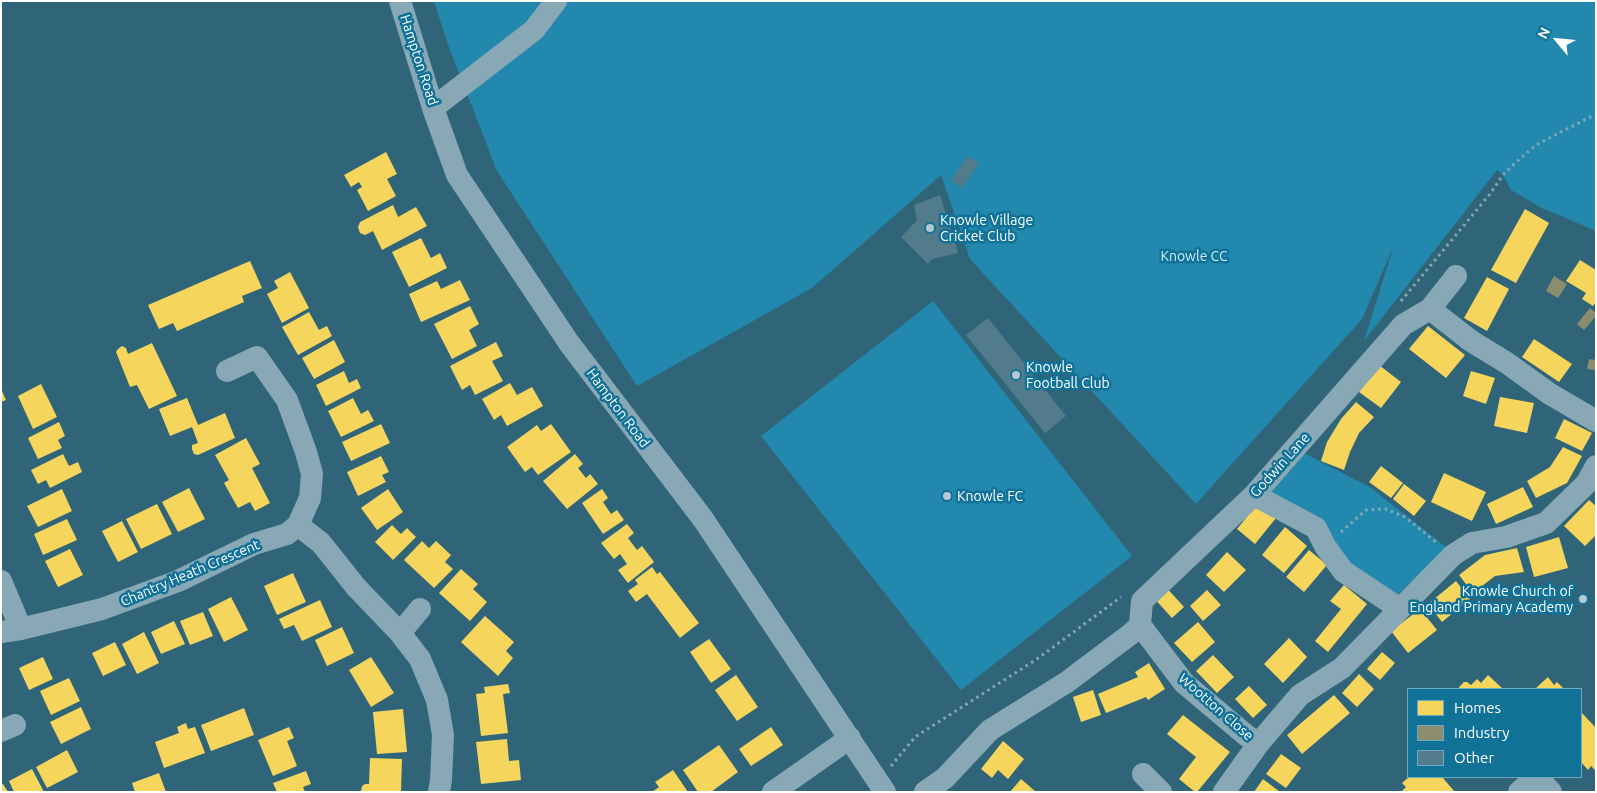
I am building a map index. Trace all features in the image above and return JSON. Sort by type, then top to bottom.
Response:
[{"type":"street","name":"Hampton Road","points":[[400,1],[457,175],[569,343],[703,519],[881,787]]},
{"type":"street","points":[[434,108],[534,30],[556,1]]},
{"type":"street","name":"Godwin Lane","points":[[1140,625],[1142,601],[1254,495],[1403,325],[1430,309],[1456,276]]},
{"type":"street","points":[[1430,309],[1471,341],[1507,363],[1550,394],[1596,421]]},
{"type":"street","points":[[228,372],[257,357],[287,400],[312,474],[310,498],[298,525],[321,543],[356,587],[400,633],[420,659],[437,700],[443,735],[439,792]]},
{"type":"street","name":"Wootton Close","points":[[1140,625],[1184,683],[1247,736],[1260,744],[1300,695],[1342,668],[1452,555],[1472,542],[1506,538],[1546,523],[1586,484],[1596,466]]},
{"type":"street","points":[[1254,495],[1316,528],[1324,546],[1343,571],[1400,609]]},
{"type":"street","name":"Chantry Heath Crescent","points":[[1,581],[11,631],[102,609],[178,581],[254,544],[287,534],[298,525]]},
{"type":"street","points":[[400,633],[420,609]]},
{"type":"street","points":[[925,792],[948,785],[990,730],[1066,682],[1140,625]]},
{"type":"street","points":[[773,792],[850,738]]},
{"type":"street","points":[[1224,792],[1260,744]]},
{"type":"street","points":[[1142,774],[1161,792]]},
{"type":"street","points":[[1519,792],[1535,778]]},
{"type":"street","points":[[1537,778],[1551,792]]},
{"type":"path","points":[[1400,301],[1514,164],[1536,145],[1596,114]]},
{"type":"path","points":[[1324,546],[1366,510],[1385,509],[1405,517],[1452,555]]},
{"type":"path","points":[[881,787],[915,738],[1038,659],[1126,593]]},
{"type":"green space","name":"Knowle CC","points":[[434,1],[1596,1],[1596,231],[1540,207],[1511,190],[1503,175],[1497,170],[1364,341],[1394,245],[1362,319],[1196,504],[970,259],[941,175],[812,288],[637,386],[497,171],[447,42]]},
{"type":"green space","name":"Knowle FC","points":[[933,301],[1132,556],[961,690],[761,436]]},
{"type":"green space","points":[[1300,451],[1371,488],[1447,548],[1395,597],[1261,495]]},
{"type":"building: Homes","points":[[386,152],[397,174],[387,179],[396,196],[368,211],[357,190],[362,187],[359,182],[351,187],[344,175]]},
{"type":"building: Homes","points":[[393,205],[398,217],[416,207],[427,226],[382,250],[373,231],[365,235],[360,233],[358,227],[360,222]]},
{"type":"building: Homes","points":[[1525,209],[1549,223],[1516,283],[1491,270]]},
{"type":"building: Homes","points":[[421,238],[431,258],[440,253],[447,268],[409,287],[392,252]]},
{"type":"building: Homes","points":[[1580,260],[1596,270],[1596,302],[1593,306],[1582,299],[1586,293],[1566,281]]},
{"type":"building: Homes","points":[[250,261],[262,288],[242,296],[244,302],[177,331],[173,323],[159,329],[148,305]]},
{"type":"building: Homes","points":[[290,272],[309,308],[282,323],[267,294],[278,288],[274,281]]},
{"type":"building: Homes","points":[[1487,277],[1509,289],[1487,331],[1464,318]]},
{"type":"building: Homes","points":[[460,280],[470,300],[421,322],[409,294],[437,281],[441,289]]},
{"type":"building: Homes","points":[[470,306],[479,324],[469,330],[477,346],[452,359],[434,324]]},
{"type":"building: Homes","points":[[309,312],[319,330],[327,326],[332,336],[298,355],[282,327]]},
{"type":"building: Homes","points":[[1428,326],[1465,355],[1446,378],[1409,349]]},
{"type":"building: Homes","points":[[1534,339],[1572,364],[1559,382],[1522,357]]},
{"type":"building: Homes","points":[[334,340],[345,362],[314,379],[302,358]]},
{"type":"building: Homes","points":[[496,342],[503,356],[492,361],[503,381],[475,395],[470,385],[462,390],[450,366]]},
{"type":"building: Homes","points":[[152,343],[177,396],[149,409],[137,385],[130,387],[116,352],[122,346],[126,348],[128,354]]},
{"type":"building: Homes","points":[[1379,365],[1401,382],[1381,408],[1359,392]]},
{"type":"building: Homes","points":[[344,371],[349,383],[357,379],[361,388],[326,406],[316,385]]},
{"type":"building: Homes","points":[[1471,371],[1495,378],[1486,404],[1463,396]]},
{"type":"building: Homes","points":[[510,383],[517,395],[532,387],[543,406],[507,426],[501,415],[494,420],[482,399]]},
{"type":"building: Homes","points":[[41,384],[57,417],[33,429],[18,396]]},
{"type":"building: Homes","points":[[1,389],[6,400],[1,402]]},
{"type":"building: Homes","points":[[1500,397],[1534,403],[1527,433],[1494,426]]},
{"type":"building: Homes","points":[[187,398],[198,425],[225,413],[235,438],[198,455],[194,454],[192,449],[192,445],[198,443],[192,427],[170,436],[159,409]]},
{"type":"building: Homes","points":[[353,398],[361,414],[368,410],[374,421],[341,437],[328,411]]},
{"type":"building: Homes","points":[[1356,402],[1374,417],[1359,433],[1344,470],[1321,461],[1327,442],[1341,419]]},
{"type":"building: Homes","points":[[1564,419],[1592,433],[1582,451],[1555,438]]},
{"type":"building: Homes","points":[[59,422],[65,436],[58,440],[62,448],[38,459],[28,438]]},
{"type":"building: Homes","points":[[381,424],[390,443],[351,461],[342,442]]},
{"type":"building: Homes","points":[[551,424],[571,452],[538,475],[532,467],[525,472],[507,447],[537,425],[541,431]]},
{"type":"building: Homes","points":[[246,438],[260,464],[252,468],[270,503],[255,511],[250,502],[238,508],[224,483],[229,480],[215,455]]},
{"type":"building: Homes","points":[[1563,447],[1582,456],[1567,483],[1536,498],[1527,481],[1550,467]]},
{"type":"building: Homes","points":[[63,454],[69,466],[78,462],[82,472],[50,488],[46,480],[38,484],[31,470]]},
{"type":"building: Homes","points":[[575,454],[583,464],[578,468],[586,478],[590,474],[598,484],[567,509],[543,481]]},
{"type":"building: Homes","points":[[381,456],[389,472],[382,475],[386,482],[358,496],[347,472]]},
{"type":"building: Homes","points":[[1381,466],[1403,483],[1391,498],[1369,482]]},
{"type":"building: Homes","points":[[1444,473],[1486,492],[1472,521],[1431,502]]},
{"type":"building: Homes","points":[[1404,484],[1426,501],[1414,516],[1393,499]]},
{"type":"building: Homes","points":[[1523,487],[1533,507],[1496,524],[1487,504]]},
{"type":"building: Homes","points":[[189,488],[205,519],[178,532],[162,502]]},
{"type":"building: Homes","points":[[62,489],[72,511],[38,527],[27,506]]},
{"type":"building: Homes","points":[[388,489],[403,512],[377,530],[361,508]]},
{"type":"building: Homes","points":[[602,489],[608,498],[603,502],[611,514],[617,510],[624,520],[603,534],[582,503]]},
{"type":"building: Homes","points":[[1589,500],[1596,506],[1596,535],[1585,546],[1564,526]]},
{"type":"building: Homes","points":[[1258,503],[1276,518],[1255,544],[1237,529]]},
{"type":"building: Homes","points":[[157,504],[172,534],[141,549],[126,519]]},
{"type":"building: Homes","points":[[67,519],[77,540],[43,555],[34,534]]},
{"type":"building: Homes","points":[[122,521],[138,552],[118,562],[102,531]]},
{"type":"building: Homes","points":[[627,524],[634,533],[628,538],[637,550],[642,546],[654,562],[628,583],[618,570],[627,564],[620,554],[614,559],[601,543]]},
{"type":"building: Homes","points":[[392,525],[401,534],[407,528],[416,537],[393,560],[375,542]]},
{"type":"building: Homes","points":[[1285,527],[1307,546],[1284,573],[1262,555]]},
{"type":"building: Homes","points":[[1559,537],[1568,568],[1534,577],[1526,547]]},
{"type":"building: Homes","points":[[422,541],[429,548],[436,541],[451,555],[445,562],[453,569],[434,588],[404,560]]},
{"type":"building: Homes","points":[[1517,548],[1524,572],[1495,576],[1473,593],[1459,575],[1485,555]]},
{"type":"building: Homes","points":[[70,549],[83,575],[58,587],[45,561]]},
{"type":"building: Homes","points":[[1309,550],[1327,565],[1304,592],[1286,577]]},
{"type":"building: Homes","points":[[1227,552],[1246,570],[1224,592],[1206,575]]},
{"type":"building: Homes","points":[[652,567],[657,574],[660,572],[699,623],[680,638],[647,594],[636,602],[628,591],[638,584],[635,580]]},
{"type":"building: Homes","points":[[461,569],[478,584],[473,589],[487,602],[470,621],[439,593]]},
{"type":"building: Homes","points":[[293,573],[306,602],[277,615],[264,586]]},
{"type":"building: Homes","points":[[1456,581],[1470,599],[1442,622],[1428,604]]},
{"type":"building: Homes","points":[[1344,585],[1367,604],[1328,652],[1315,641],[1341,609],[1330,601]]},
{"type":"building: Homes","points":[[1165,586],[1184,607],[1172,618],[1153,597]]},
{"type":"building: Homes","points":[[1207,590],[1221,605],[1203,621],[1190,606]]},
{"type":"building: Homes","points":[[231,597],[248,630],[224,642],[208,609]]},
{"type":"building: Homes","points":[[320,600],[332,627],[302,641],[294,625],[284,629],[279,619]]},
{"type":"building: Homes","points":[[1420,609],[1437,630],[1408,653],[1391,631]]},
{"type":"building: Homes","points":[[203,612],[213,636],[190,645],[180,621]]},
{"type":"building: Homes","points":[[485,616],[514,642],[506,651],[513,658],[498,676],[461,642]]},
{"type":"building: Homes","points":[[174,621],[185,644],[161,654],[151,632]]},
{"type":"building: Homes","points":[[1198,622],[1215,642],[1192,662],[1174,643]]},
{"type":"building: Homes","points":[[342,627],[354,653],[327,666],[315,640]]},
{"type":"building: Homes","points":[[144,632],[159,663],[137,674],[122,644]]},
{"type":"building: Homes","points":[[1289,638],[1307,657],[1283,683],[1264,664]]},
{"type":"building: Homes","points":[[709,639],[731,669],[711,683],[690,652]]},
{"type":"building: Homes","points":[[115,642],[126,665],[103,676],[92,653]]},
{"type":"building: Homes","points":[[1382,652],[1395,663],[1380,680],[1367,669]]},
{"type":"building: Homes","points":[[1213,655],[1234,677],[1217,693],[1196,671]]},
{"type":"building: Homes","points":[[43,657],[53,679],[29,690],[19,668]]},
{"type":"building: Homes","points":[[371,657],[394,693],[371,707],[349,670]]},
{"type":"building: Homes","points":[[1149,663],[1165,689],[1148,700],[1146,697],[1106,713],[1098,694],[1138,677],[1135,672]]},
{"type":"building: Homes","points":[[1359,674],[1374,689],[1357,707],[1342,693]]},
{"type":"building: Homes","points":[[736,675],[758,707],[737,721],[715,690]]},
{"type":"building: Homes","points":[[1488,675],[1502,688],[1459,687],[1464,682],[1471,685],[1477,679],[1481,683]]},
{"type":"building: Homes","points":[[1548,677],[1554,685],[1557,682],[1563,688],[1536,688]]},
{"type":"building: Homes","points":[[69,678],[80,701],[51,715],[40,691]]},
{"type":"building: Homes","points":[[508,684],[510,693],[503,694],[508,733],[481,736],[476,694],[485,693],[484,687]]},
{"type":"building: Homes","points":[[1249,686],[1267,705],[1253,718],[1235,699]]},
{"type":"building: Homes","points":[[1093,690],[1101,715],[1081,722],[1073,697]]},
{"type":"building: Homes","points":[[1334,695],[1350,713],[1302,754],[1287,735]]},
{"type":"building: Homes","points":[[81,707],[91,729],[61,744],[50,722]]},
{"type":"building: Homes","points":[[244,708],[254,735],[211,751],[201,725]]},
{"type":"building: Homes","points":[[403,709],[407,752],[377,754],[373,712]]},
{"type":"building: Homes","points":[[1582,713],[1596,728],[1596,771],[1591,766],[1588,770],[1582,763]]},
{"type":"building: Homes","points":[[1183,715],[1230,752],[1197,792],[1179,779],[1196,757],[1167,734]]},
{"type":"building: Homes","points":[[186,723],[188,729],[195,727],[205,753],[164,768],[155,742],[179,733],[177,727]]},
{"type":"building: Homes","points":[[289,727],[294,738],[287,741],[297,766],[273,776],[258,740]]},
{"type":"building: Homes","points":[[771,727],[783,745],[751,766],[739,749]]},
{"type":"building: Homes","points":[[507,739],[509,761],[519,760],[521,780],[481,784],[476,742]]},
{"type":"building: Homes","points":[[1003,741],[1024,759],[1008,779],[998,770],[992,778],[981,769]]},
{"type":"building: Homes","points":[[719,745],[738,772],[711,792],[698,792],[683,770]]},
{"type":"building: Homes","points":[[67,750],[78,772],[47,788],[36,767]]},
{"type":"building: Homes","points":[[1281,754],[1301,768],[1286,788],[1266,774]]},
{"type":"building: Homes","points":[[370,758],[402,759],[401,792],[361,791],[362,786],[369,784]]},
{"type":"building: Homes","points":[[32,769],[44,792],[14,792],[9,781]]},
{"type":"building: Homes","points":[[673,770],[688,792],[652,792],[659,787],[655,782]]},
{"type":"building: Homes","points":[[306,771],[311,784],[303,787],[305,792],[277,792],[273,783]]},
{"type":"building: Homes","points":[[159,773],[166,792],[135,792],[132,783]]},
{"type":"building: Homes","points":[[1408,778],[1443,778],[1455,792],[1401,792],[1406,787],[1402,783]]},
{"type":"building: Homes","points":[[1021,779],[1036,792],[1010,792]]},
{"type":"building: Homes","points":[[1263,779],[1280,792],[1254,792]]},
{"type":"building: Homes","points":[[3,784],[8,792],[1,792],[1,785]]},
{"type":"building: Industry","points":[[1554,276],[1567,284],[1558,298],[1546,291]]},
{"type":"building: Industry","points":[[1590,308],[1596,313],[1596,316],[1584,330],[1577,324]]},
{"type":"building: Industry","points":[[1589,359],[1596,360],[1596,370],[1587,369]]},
{"type":"building: Other","points":[[968,156],[979,163],[962,188],[951,180]]},
{"type":"building: Other","name":"Knowle Village Cricket Club","points":[[940,195],[958,253],[932,259],[928,264],[901,237],[917,220],[914,205]]},
{"type":"building: Other","name":"Knowle Football Club","points":[[988,318],[1066,416],[1045,433],[966,335]]},
{"type":"place","name":"Knowle Village Cricket Club","points":[[930,228]]},
{"type":"place","name":"Knowle Football Club","points":[[1016,375]]},
{"type":"place","name":"Knowle FC","points":[[947,496]]},
{"type":"place","name":"Knowle Church of England Primary Academy","points":[[1583,599]]}]
